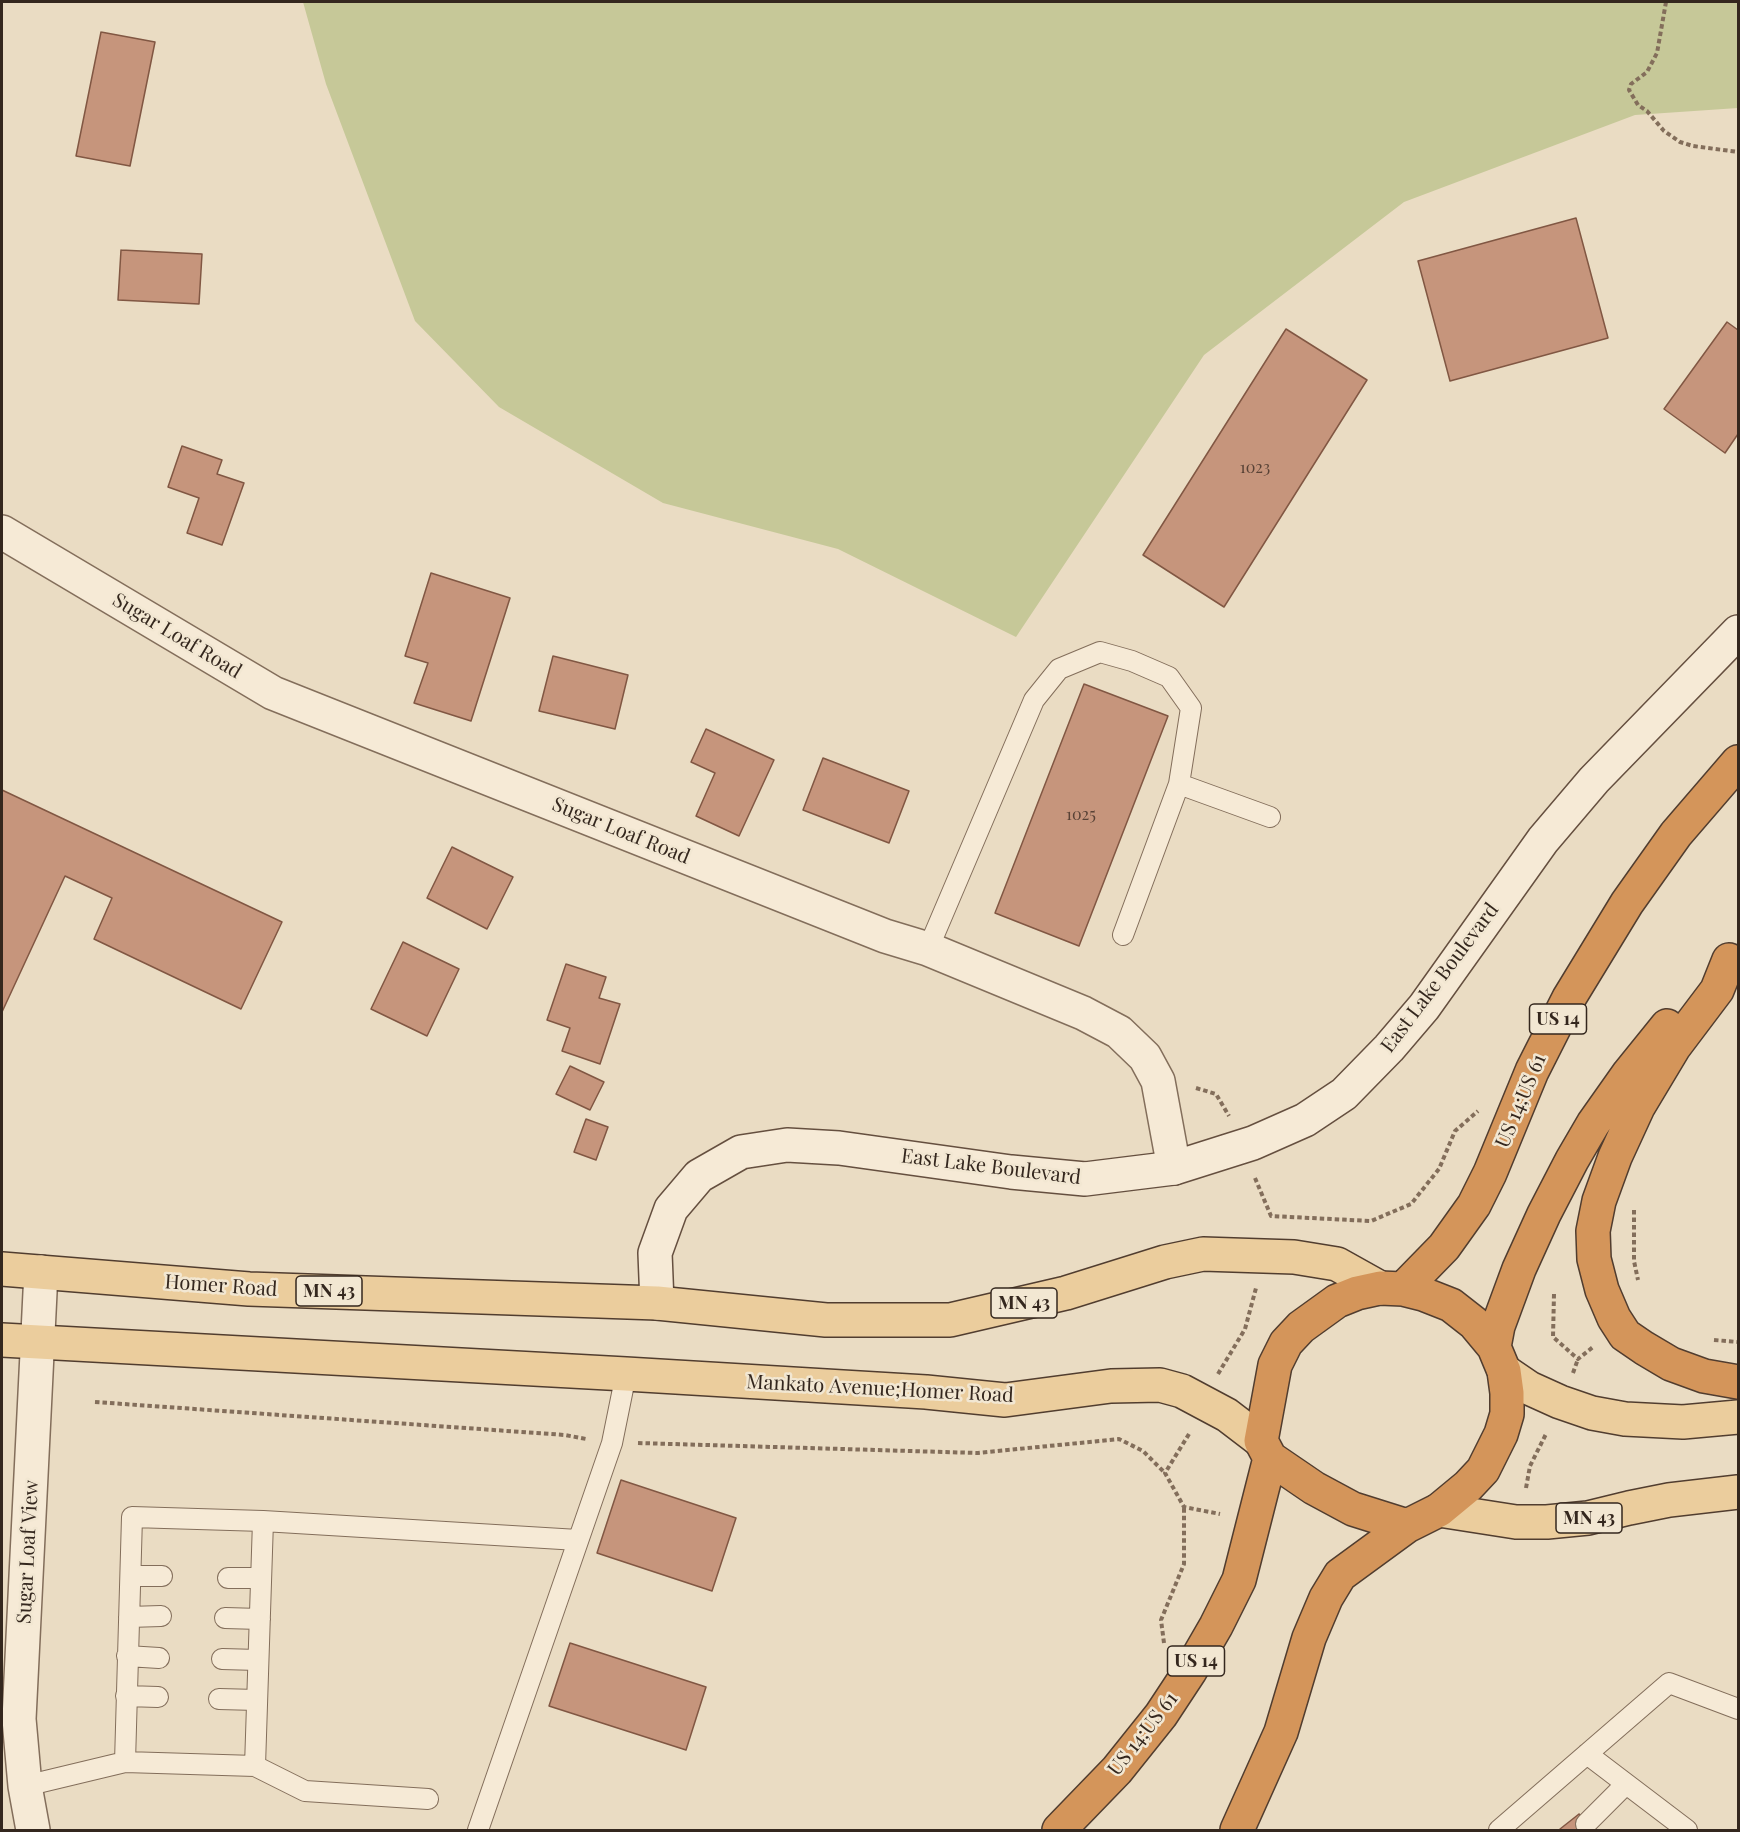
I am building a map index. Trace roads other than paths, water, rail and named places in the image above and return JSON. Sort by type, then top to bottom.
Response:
[{"type":"highway","name":"US 14;US 61","points":[[1059,1830],[1117,1770],[1161,1714],[1216,1626],[1239,1580],[1265,1450],[1275,1365],[1286,1343],[1301,1326],[1337,1301],[1357,1293],[1391,1289],[1444,1247],[1474,1205],[1491,1173],[1510,1122],[1537,1061],[1569,998],[1627,903],[1676,834],[1738,762]]},
{"type":"highway","points":[[1237,1830],[1281,1732],[1309,1638],[1326,1598],[1340,1575],[1407,1526],[1439,1510],[1483,1470],[1501,1434],[1507,1414],[1507,1393],[1499,1359],[1498,1326],[1519,1269],[1544,1214],[1593,1124],[1655,1040],[1696,992],[1734,955]]},
{"type":"highway","points":[[1734,955],[1717,990],[1674,1047],[1638,1107],[1599,1201],[1593,1231],[1594,1259],[1602,1290],[1625,1335],[1671,1364],[1704,1376],[1738,1382]]},
{"type":"highway","points":[[1391,1289],[1424,1294],[1451,1305],[1474,1323],[1499,1359]]},
{"type":"highway","points":[[1265,1450],[1314,1488],[1353,1509],[1407,1526]]},
{"type":"main road","name":"MN 43","points":[[657,1303],[826,1320],[950,1320],[1066,1293],[1165,1262],[1203,1254],[1294,1257],[1337,1264],[1391,1289]]},
{"type":"main road","name":"Homer Road","points":[[2,1269],[249,1288],[657,1303]]},
{"type":"main road","points":[[2,1340],[627,1374]]},
{"type":"main road","points":[[1499,1359],[1529,1388],[1592,1413],[1625,1419],[1683,1422],[1738,1417]]},
{"type":"main road","name":"Mankato Avenue;Homer Road","points":[[627,1374],[926,1392],[1005,1400],[1111,1386],[1160,1385],[1182,1391],[1227,1415],[1265,1450]]},
{"type":"main road","name":"MN 43","points":[[1439,1510],[1495,1519],[1547,1522],[1588,1518],[1669,1500],[1738,1492]]},
{"type":"street","name":"Sugar Loaf Road","points":[[3,537],[273,693],[885,936],[928,949],[1083,1013],[1119,1032],[1145,1057],[1158,1081],[1174,1167]]},
{"type":"street","name":"East Lake Boulevard","points":[[657,1303],[655,1253],[671,1209],[699,1176],[741,1152],[787,1145],[839,1148],[1011,1172],[1085,1179],[1174,1167],[1253,1143],[1305,1120],[1344,1094],[1389,1048],[1424,1007],[1543,840],[1594,780],[1738,632]]},
{"type":"street","name":"Sugar Loaf View","points":[[33,1830],[10,1726],[35,1407],[40,1272]]},
{"type":"lane","points":[[928,949],[1034,700],[1059,669],[1100,652],[1132,661],[1169,677],[1191,708],[1179,784],[1123,935]]},
{"type":"lane","points":[[1179,784],[1270,818]]},
{"type":"lane","points":[[478,1830],[612,1443],[627,1374]]},
{"type":"lane","points":[[125,1762],[132,1517],[263,1521],[578,1540]]},
{"type":"lane","points":[[255,1766],[263,1521]]},
{"type":"lane","points":[[130,1576],[162,1576]]},
{"type":"lane","points":[[228,1578],[261,1578]]},
{"type":"lane","points":[[129,1617],[161,1616]]},
{"type":"lane","points":[[225,1618],[260,1619]]},
{"type":"lane","points":[[127,1656],[159,1658]]},
{"type":"lane","points":[[222,1659],[258,1660]]},
{"type":"lane","points":[[1499,1830],[1669,1683],[1738,1709]]},
{"type":"lane","points":[[126,1696],[158,1697]]},
{"type":"lane","points":[[219,1699],[257,1700]]},
{"type":"lane","points":[[1587,1754],[1687,1830]]},
{"type":"lane","points":[[25,1786],[125,1762],[255,1766],[304,1791],[428,1799]]},
{"type":"lane","points":[[1586,1824],[1626,1784]]}]
